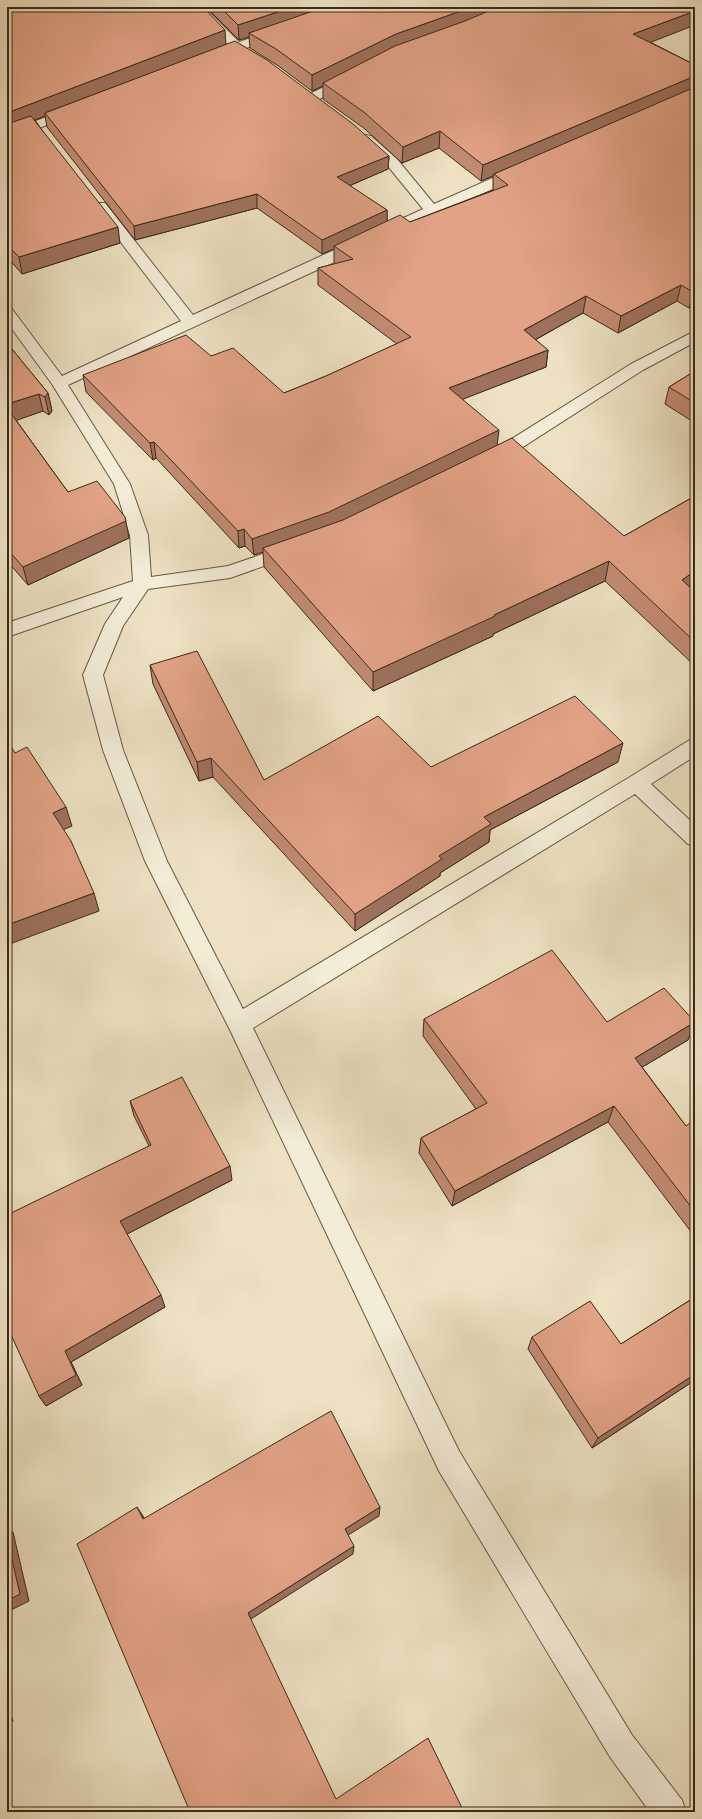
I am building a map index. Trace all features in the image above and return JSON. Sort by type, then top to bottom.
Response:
[{"type":"street","points":[[197,7],[208,16],[237,47],[249,54]]},
{"type":"street","points":[[222,52],[289,30]]},
{"type":"street","points":[[312,98],[362,72]]},
{"type":"street","points":[[300,90],[323,107]]},
{"type":"street","points":[[7,136],[41,130],[88,104]]},
{"type":"street","points":[[359,133],[392,162],[431,210]]},
{"type":"street","points":[[59,383],[191,323],[431,210],[531,166]]},
{"type":"street","points":[[93,197],[191,323]]},
{"type":"street","points":[[7,312],[59,383],[122,484],[139,535],[142,584],[114,624],[93,674],[113,750],[156,861],[239,1024],[449,1462],[621,1746],[670,1812]]},
{"type":"street","points":[[480,465],[501,454],[637,367],[695,336]]},
{"type":"street","points":[[7,630],[142,584],[230,572],[306,545]]},
{"type":"street","points":[[239,1024],[637,783],[695,746]]},
{"type":"street","points":[[637,783],[695,838]]},
{"type":"building","points":[[7,7],[203,7],[225,30],[7,113]]},
{"type":"building","points":[[220,7],[293,7],[238,25]]},
{"type":"building","points":[[325,7],[472,7],[396,34],[312,75],[276,49],[249,33]]},
{"type":"building","points":[[498,7],[695,7],[695,11],[633,34],[695,65],[695,76],[483,165],[440,131],[403,147],[365,113],[323,83],[395,46],[465,21]]},
{"type":"building","points":[[235,41],[267,60],[353,124],[389,156],[337,177],[387,210],[322,240],[257,194],[134,226],[45,113]]},
{"type":"building","points":[[695,87],[695,290],[693,292],[681,285],[621,316],[586,296],[524,330],[548,350],[449,388],[499,430],[329,512],[252,539],[244,529],[238,531],[154,442],[150,443],[83,375],[186,335],[211,356],[233,348],[284,393],[326,376],[411,337],[318,268],[353,259],[334,246],[400,215],[410,222],[508,185],[494,174]]},
{"type":"building","points":[[31,116],[118,227],[19,257],[7,245],[7,124]]},
{"type":"building","points":[[7,343],[48,393],[45,397],[39,394],[7,404]]},
{"type":"building","points":[[695,371],[695,403],[669,387]]},
{"type":"building","points":[[7,408],[68,492],[97,481],[125,517],[126,521],[23,567],[7,549]]},
{"type":"building","points":[[512,438],[624,536],[695,496],[695,571],[682,580],[695,592],[695,642],[609,561],[494,615],[495,616],[373,672],[263,548],[343,520]]},
{"type":"building","points":[[197,651],[264,780],[378,716],[431,767],[575,696],[623,743],[484,817],[491,824],[439,856],[442,859],[355,914],[211,758],[197,762],[150,665]]},
{"type":"building","points":[[7,740],[15,753],[27,747],[66,807],[53,813],[71,841],[94,893],[7,925]]},
{"type":"building","points":[[552,950],[607,1022],[664,988],[695,1022],[635,1058],[686,1126],[690,1123],[695,1129],[695,1212],[614,1106],[455,1191],[421,1138],[487,1103],[424,1019]]},
{"type":"building","points":[[182,1077],[230,1166],[120,1221],[161,1295],[65,1351],[76,1375],[39,1396],[7,1326],[7,1215],[151,1145],[130,1101]]},
{"type":"building","points":[[695,1297],[695,1374],[598,1438],[532,1337],[590,1301],[621,1344]]},
{"type":"building","points":[[331,1411],[380,1507],[345,1529],[354,1546],[248,1613],[336,1799],[428,1738],[464,1812],[190,1812],[77,1544],[137,1507],[143,1519]]},
{"type":"building","points":[[7,1538],[20,1594],[7,1601]]}]
